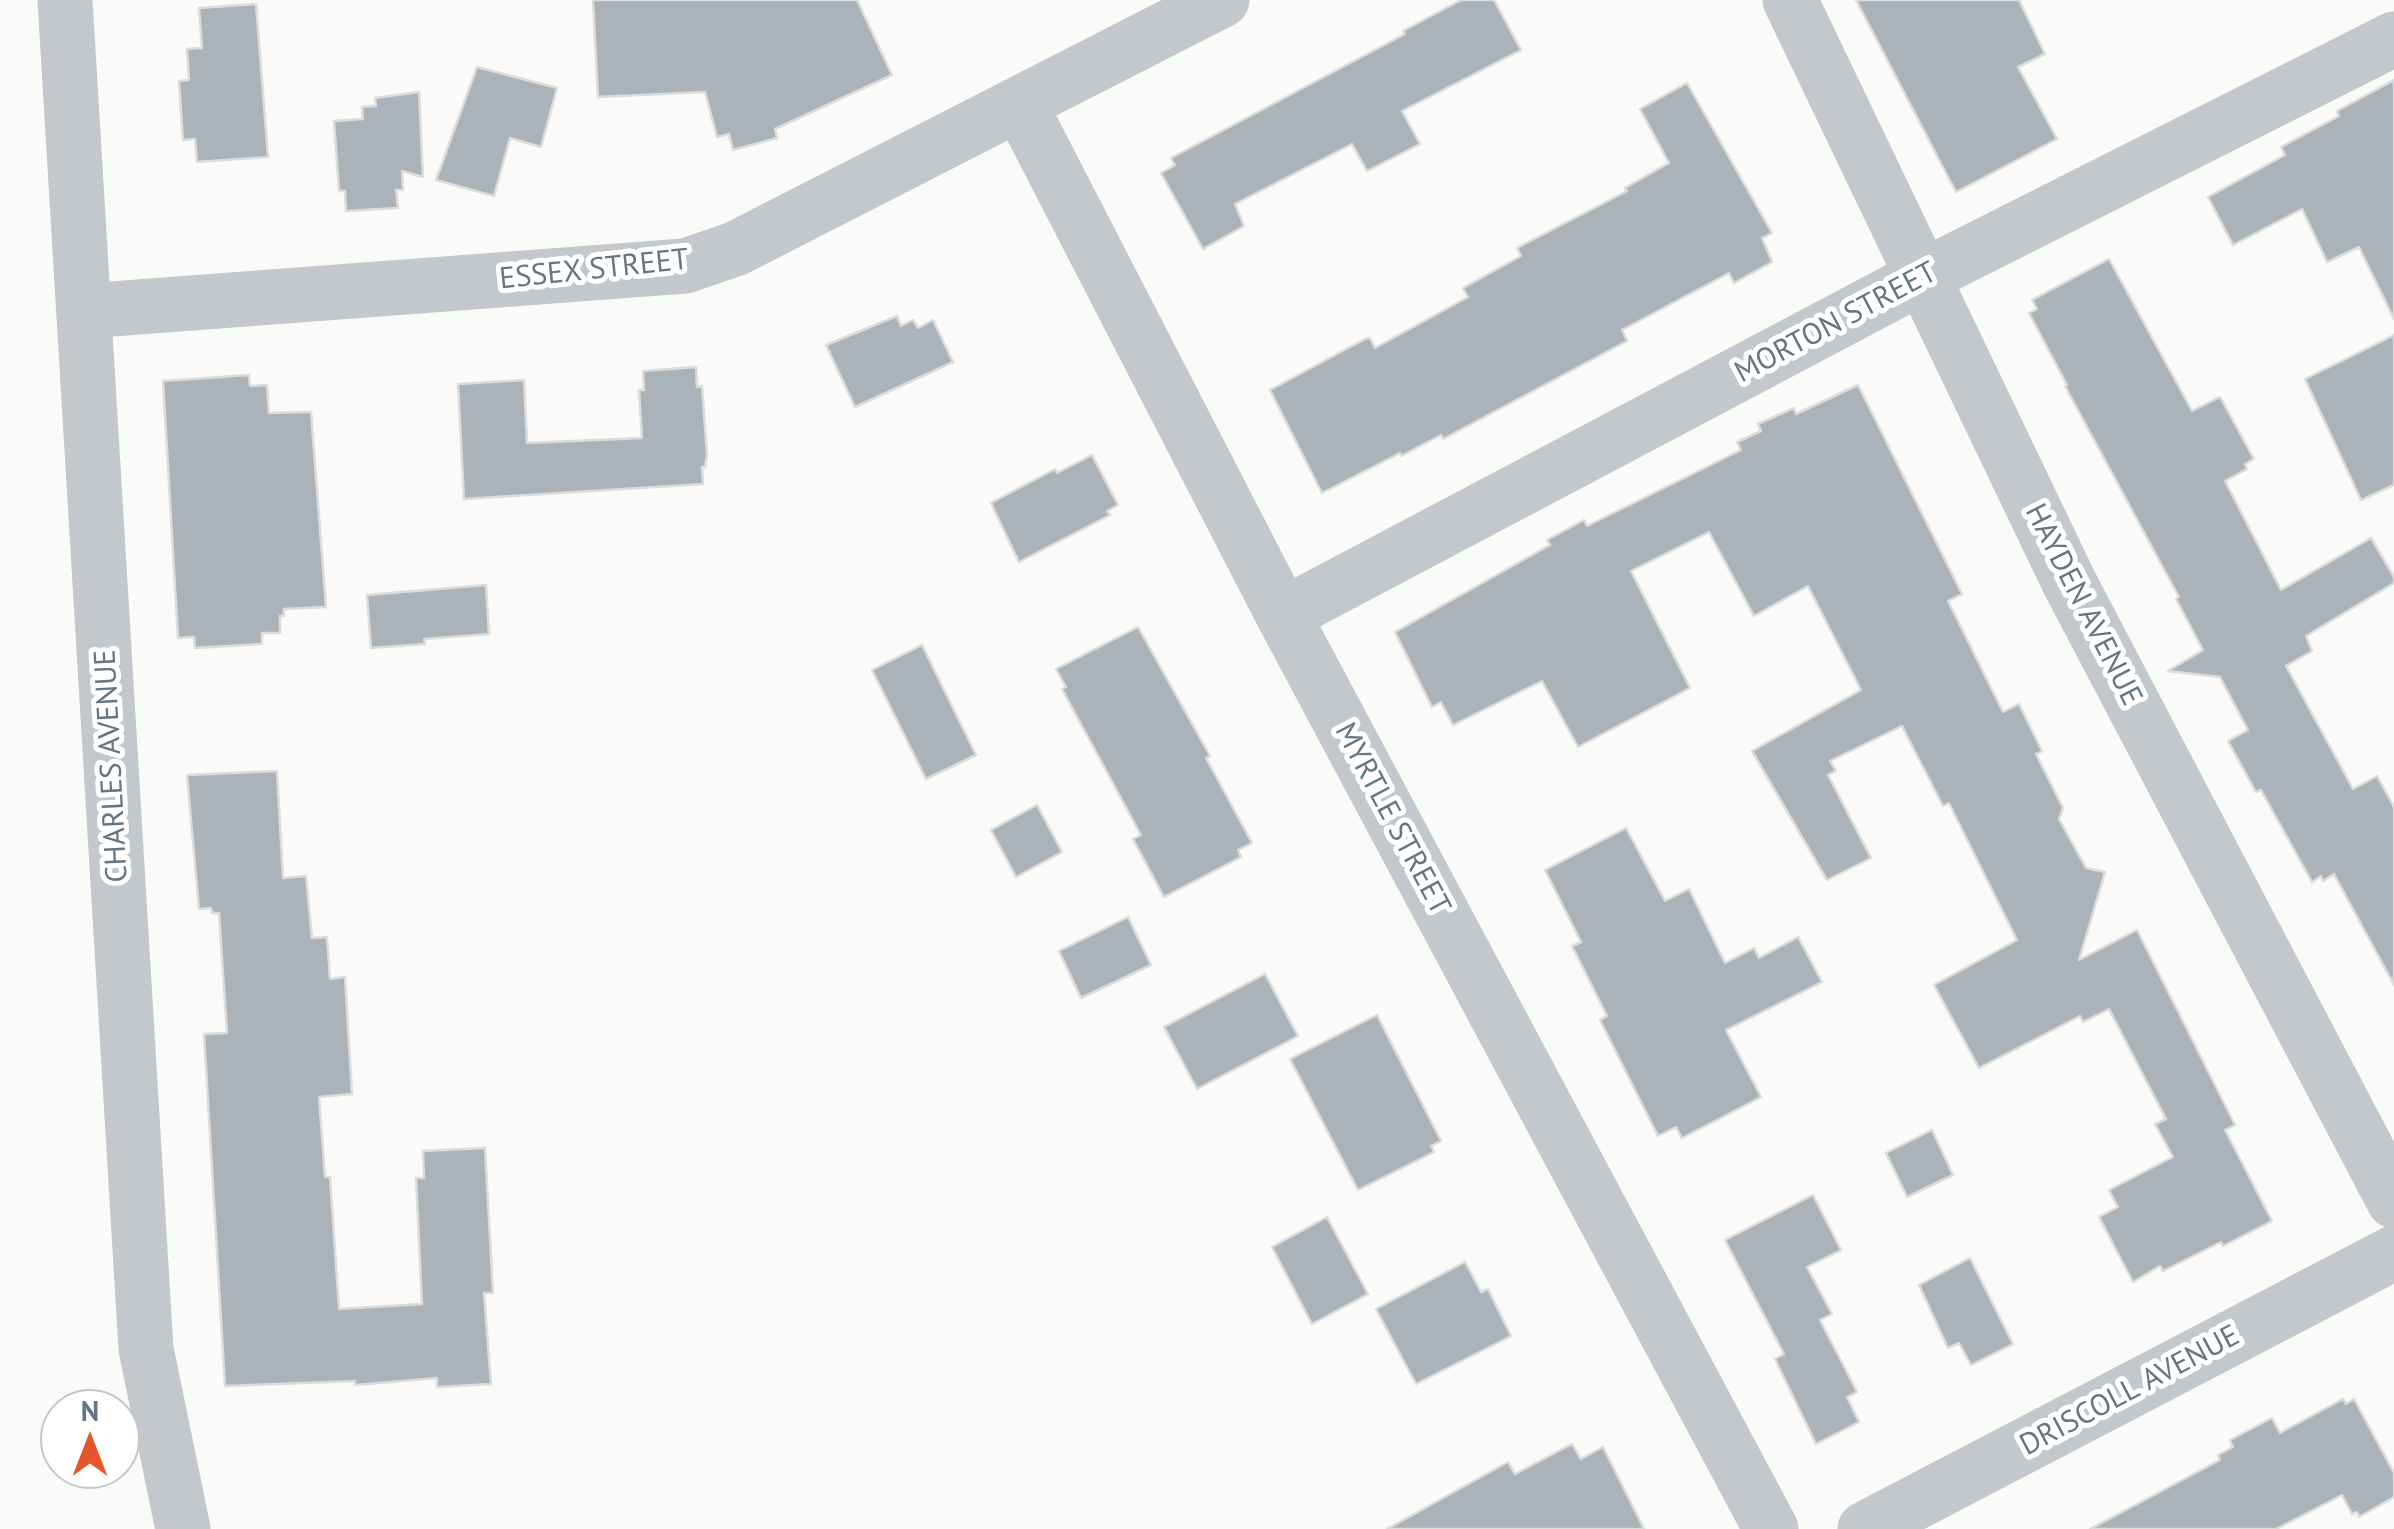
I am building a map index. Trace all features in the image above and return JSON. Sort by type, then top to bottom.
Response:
[{"type":"street","name":"CHARLES AVENUE","points":[[65,0],[146,1350],[183,1529]]},
{"type":"street","name":"ESSEX STREET","points":[[85,310],[684,266],[735,249],[1222,0]]},
{"type":"street","name":"HAYDEN AVENUE","points":[[1790,0],[2069,582],[2394,1201]]},
{"type":"street","name":"MORTON STREET","points":[[1283,614],[1922,277],[2394,39]]},
{"type":"street","name":"MYRTLE STREET","points":[[1020,104],[1283,614],[1771,1529]]},
{"type":"street","name":"DRISCOLL AVENUE","points":[[1865,1529],[2394,1253]]},
{"type":"building","points":[[593,0],[857,0],[892,75],[775,129],[777,138],[733,150],[729,134],[717,137],[705,92],[598,97]]},
{"type":"building","points":[[1461,0],[1494,0],[1521,50],[1402,111],[1420,144],[1367,171],[1352,144],[1235,204],[1244,226],[1203,249],[1161,173],[1175,165],[1171,158],[1405,34],[1403,31]]},
{"type":"building","points":[[1856,0],[2019,0],[2045,54],[2018,67],[2057,139],[1956,192]]},
{"type":"building","points":[[256,4],[268,157],[197,162],[195,139],[183,140],[179,81],[189,80],[187,49],[202,48],[199,8]]},
{"type":"building","points":[[477,67],[557,88],[541,147],[510,138],[494,196],[436,180]]},
{"type":"building","points":[[2394,80],[2394,319],[2359,247],[2327,262],[2302,209],[2233,245],[2208,197],[2285,155],[2281,147]]},
{"type":"building","points":[[1687,83],[1772,233],[1762,238],[1772,262],[1734,283],[1729,273],[1622,330],[1627,341],[1443,439],[1441,435],[1401,456],[1400,453],[1322,493],[1270,390],[1365,339],[1370,338],[1375,348],[1468,297],[1463,288],[1521,256],[1517,248],[1627,191],[1625,188],[1669,163],[1640,109]]},
{"type":"building","points":[[419,92],[423,177],[402,171],[403,190],[396,190],[398,208],[346,211],[345,191],[339,191],[334,121],[363,119],[362,107],[376,106],[375,98]]},
{"type":"building","points":[[2109,259],[2192,411],[2220,397],[2254,459],[2245,464],[2247,469],[2225,481],[2281,590],[2371,538],[2394,577],[2394,583],[2306,636],[2312,651],[2286,666],[2353,789],[2377,776],[2394,807],[2394,985],[2334,874],[2312,882],[2261,790],[2256,792],[2228,741],[2248,730],[2220,677],[2168,671],[2203,650],[2029,313],[2037,309],[2032,300]]},
{"type":"building","points":[[897,316],[901,326],[913,320],[918,328],[933,320],[953,362],[855,407],[826,345]]},
{"type":"building","points":[[2394,335],[2394,485],[2361,500],[2305,379]]},
{"type":"building","points":[[696,367],[697,387],[702,386],[707,455],[702,467],[703,484],[464,499],[458,384],[524,380],[527,443],[642,438],[639,390],[644,390],[643,371]]},
{"type":"building","points":[[249,375],[250,386],[267,385],[269,413],[311,412],[326,607],[284,609],[280,633],[262,633],[262,644],[195,648],[194,637],[178,638],[163,381]]},
{"type":"building","points":[[1858,385],[1962,594],[1948,601],[2003,712],[2019,704],[2042,751],[2036,754],[2063,808],[2059,819],[2086,868],[2105,872],[2079,960],[2137,930],[2235,1125],[2225,1130],[2272,1221],[2163,1271],[2160,1266],[2133,1282],[2099,1217],[2118,1207],[2109,1190],[2173,1157],[2155,1124],[2166,1119],[2109,1009],[2083,1022],[2080,1016],[1979,1068],[1934,985],[2017,940],[1949,803],[1943,806],[1902,726],[1830,761],[1836,771],[1828,775],[1871,858],[1827,880],[1752,751],[1861,690],[1808,586],[1754,616],[1709,532],[1631,571],[1690,688],[1578,747],[1542,681],[1453,725],[1441,702],[1432,707],[1395,632],[1550,545],[1547,540],[1584,520],[1587,526],[1741,450],[1737,442],[1761,431],[1758,424],[1794,408],[1796,414]]},
{"type":"building","points":[[1092,455],[1118,505],[1107,511],[1110,515],[1019,562],[991,503],[1055,469],[1057,473]]},
{"type":"building","points":[[486,585],[489,634],[371,648],[367,595]]},
{"type":"building","points":[[1138,627],[1210,756],[1206,758],[1252,843],[1238,850],[1241,857],[1164,897],[1133,839],[1141,835],[1062,689],[1066,687],[1056,669]]},
{"type":"building","points":[[922,645],[976,755],[926,779],[872,670]]},
{"type":"building","points":[[277,771],[283,878],[306,876],[312,938],[327,937],[330,979],[345,977],[352,1094],[319,1097],[325,1177],[330,1177],[339,1309],[422,1304],[416,1178],[424,1178],[423,1151],[485,1148],[493,1293],[484,1293],[491,1384],[437,1387],[437,1378],[355,1385],[355,1381],[225,1386],[204,1034],[227,1033],[219,913],[212,913],[211,908],[199,909],[187,775]]},
{"type":"building","points":[[1037,805],[1062,852],[1016,877],[991,830]]},
{"type":"building","points":[[1626,828],[1665,901],[1689,889],[1725,963],[1754,948],[1759,958],[1798,937],[1822,982],[1726,1030],[1761,1097],[1682,1138],[1676,1127],[1658,1136],[1600,1020],[1607,1016],[1572,946],[1581,942],[1545,870]]},
{"type":"building","points":[[1128,917],[1151,965],[1081,998],[1059,951]]},
{"type":"building","points":[[1265,974],[1298,1036],[1197,1089],[1164,1027]]},
{"type":"building","points":[[1377,1015],[1441,1141],[1431,1146],[1434,1152],[1358,1190],[1290,1059]]},
{"type":"building","points":[[1932,1130],[1953,1175],[1907,1197],[1886,1153]]},
{"type":"building","points":[[1813,1195],[1841,1250],[1807,1267],[1832,1314],[1820,1320],[1857,1392],[1847,1397],[1859,1422],[1816,1444],[1775,1359],[1784,1354],[1725,1240]]},
{"type":"building","points":[[1327,1217],[1368,1294],[1312,1324],[1272,1247]]},
{"type":"building","points":[[1970,1258],[2013,1344],[1971,1365],[1959,1343],[1948,1348],[1919,1285]]},
{"type":"building","points":[[1465,1262],[1481,1292],[1488,1289],[1511,1336],[1416,1384],[1376,1309]]},
{"type":"building","points":[[2343,1399],[2346,1404],[2354,1399],[2394,1473],[2394,1497],[2359,1517],[2357,1512],[2352,1514],[2342,1495],[2276,1529],[2090,1529],[2220,1460],[2218,1455],[2233,1447],[2230,1440],[2272,1418],[2280,1433]]},
{"type":"building","points":[[1572,1444],[1581,1459],[1603,1447],[1644,1529],[1387,1529],[1508,1462],[1515,1474]]}]
